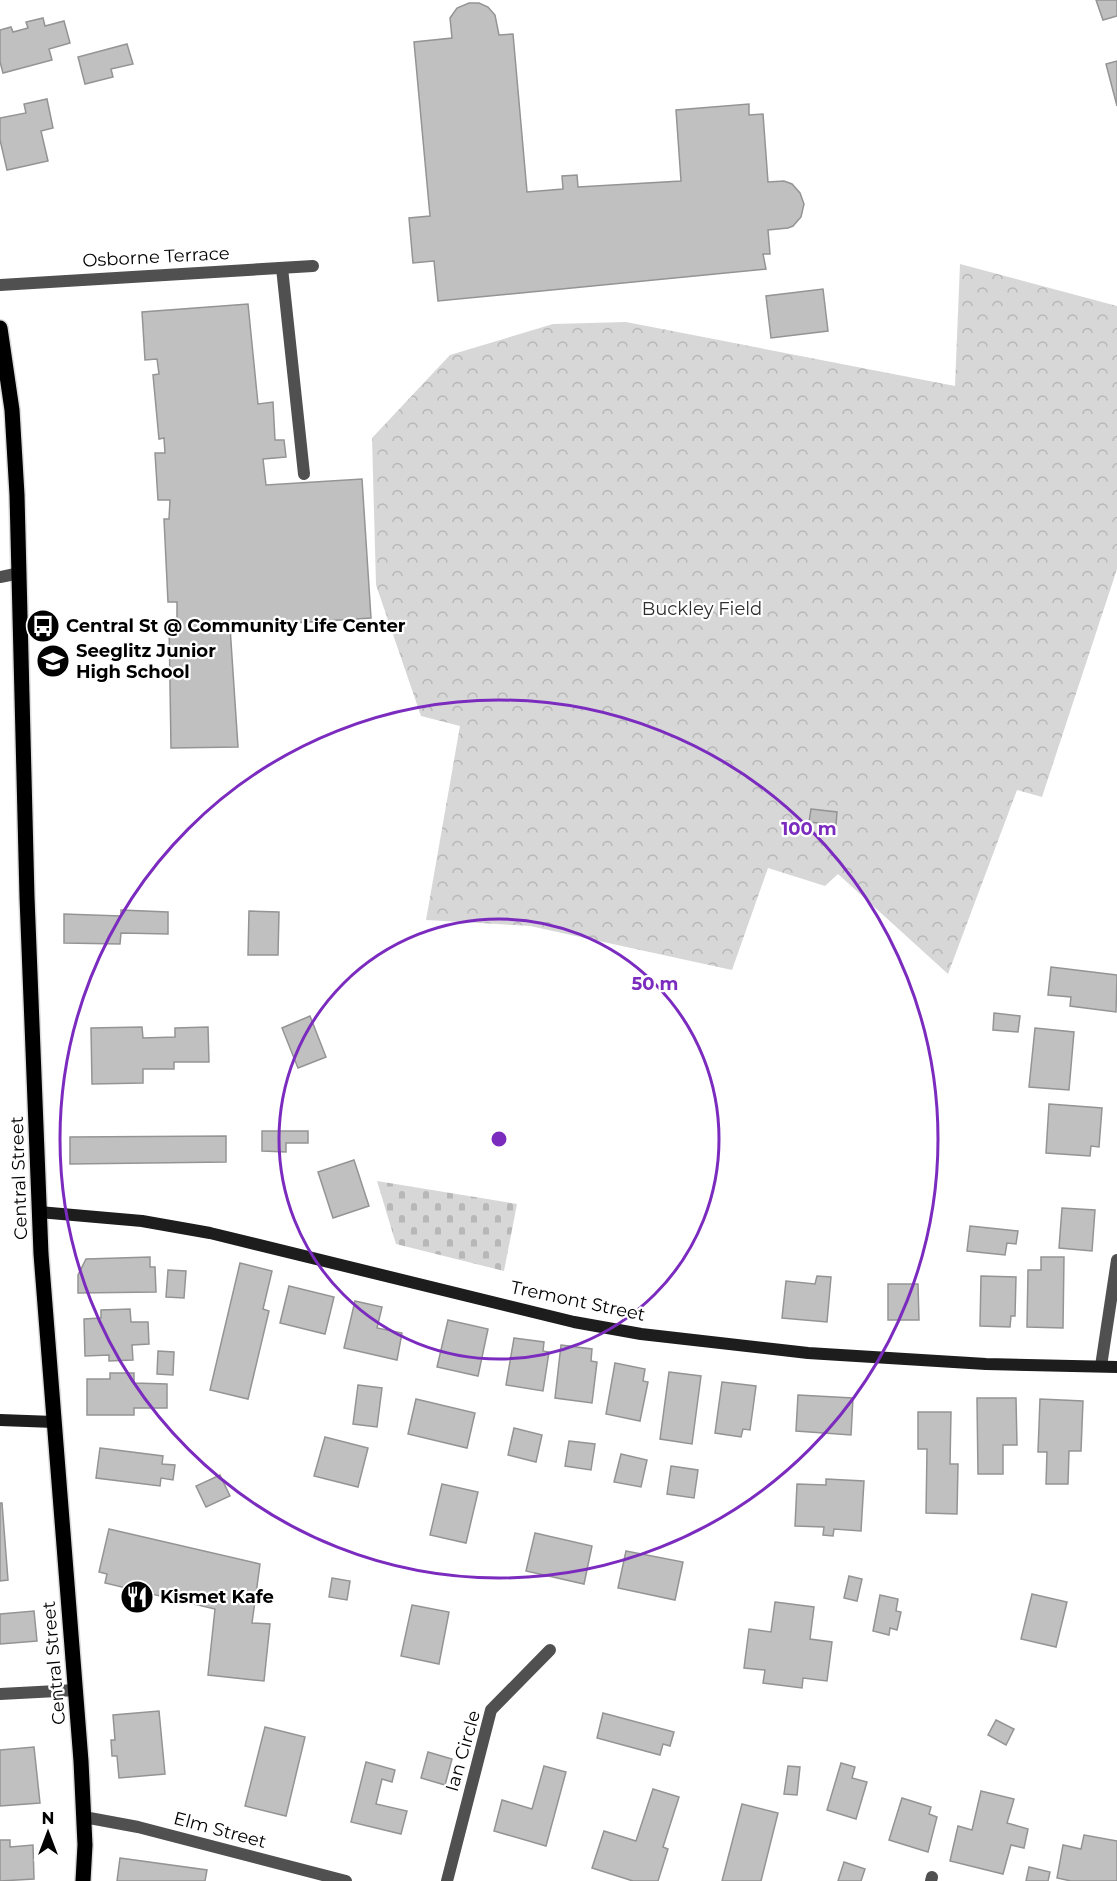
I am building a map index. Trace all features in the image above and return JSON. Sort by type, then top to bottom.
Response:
[{"type":"main road","name":"Central Street","points":[[0,328],[12,410],[20,573],[27,897],[41,1254],[84,1817],[82,1881]]},
{"type":"street","name":"Osborne Terrace","points":[[0,285],[313,266]]},
{"type":"street","points":[[282,268],[304,474]]},
{"type":"street","points":[[0,578],[20,573]]},
{"type":"street","name":"Tremont Street","points":[[39,1212],[142,1221],[210,1233],[574,1322],[641,1334],[808,1353],[986,1364],[1117,1367]]},
{"type":"street","points":[[1101,1366],[1117,1260]]},
{"type":"street","points":[[0,1420],[54,1422]]},
{"type":"street","name":"Ian Circle","points":[[447,1881],[491,1710],[550,1650]]},
{"type":"street","points":[[0,1694],[75,1690]]},
{"type":"street","name":"Elm Street","points":[[84,1817],[138,1827],[322,1878],[346,1881]]},
{"type":"green space","name":"Buckley Field","points":[[960,264],[1117,306],[1117,569],[1042,797],[1017,790],[948,974],[838,874],[825,886],[768,868],[732,970],[530,926],[426,920],[460,726],[421,716],[376,585],[372,438],[450,355],[553,324],[626,322],[955,386]]},
{"type":"green space","points":[[377,1181],[517,1204],[504,1271],[396,1244]]},
{"type":"building","points":[[1096,0],[1117,0],[1117,16],[1103,20]]},
{"type":"building","points":[[469,3],[479,3],[488,7],[495,15],[499,35],[513,34],[527,192],[563,189],[562,176],[577,175],[578,187],[681,181],[676,110],[749,104],[749,115],[763,114],[768,182],[784,181],[792,184],[800,193],[804,204],[801,217],[793,226],[768,230],[770,254],[763,254],[766,269],[438,301],[434,261],[413,263],[409,218],[430,216],[414,42],[452,38],[450,18],[457,8]]},
{"type":"building","points":[[43,18],[45,26],[64,21],[70,43],[49,49],[52,60],[3,73],[0,62],[0,30],[11,27],[13,32],[28,28],[26,22]]},
{"type":"building","points":[[127,44],[133,64],[111,69],[113,77],[85,84],[78,57]]},
{"type":"building","points":[[1117,61],[1117,106],[1106,64]]},
{"type":"building","points":[[47,99],[53,128],[41,131],[48,161],[7,170],[0,140],[0,118],[26,113],[24,104]]},
{"type":"building","points":[[823,289],[828,331],[771,338],[766,296]]},
{"type":"building","points":[[248,304],[258,404],[273,402],[275,440],[284,440],[286,457],[263,459],[266,485],[362,479],[371,618],[230,627],[238,747],[171,748],[169,621],[177,621],[177,602],[168,602],[164,519],[169,519],[170,500],[158,500],[155,453],[165,453],[164,438],[159,439],[153,375],[159,374],[157,359],[145,360],[142,312]]},
{"type":"building","points":[[811,809],[837,812],[836,825],[809,822]]},
{"type":"building","points":[[121,910],[168,912],[168,934],[121,933],[120,944],[64,943],[64,914],[121,916]]},
{"type":"building","points":[[249,911],[279,912],[278,955],[248,955]]},
{"type":"building","points":[[1051,967],[1117,975],[1116,1012],[1070,1006],[1071,997],[1048,995]]},
{"type":"building","points":[[994,1013],[1020,1016],[1018,1032],[993,1030]]},
{"type":"building","points":[[310,1016],[326,1057],[298,1068],[282,1028]]},
{"type":"building","points":[[142,1027],[143,1038],[175,1037],[175,1028],[208,1027],[209,1062],[174,1062],[174,1069],[143,1069],[143,1083],[92,1084],[91,1028]]},
{"type":"building","points":[[1035,1028],[1074,1032],[1069,1090],[1029,1087]]},
{"type":"building","points":[[1049,1104],[1102,1108],[1099,1147],[1091,1146],[1090,1156],[1046,1153]]},
{"type":"building","points":[[262,1131],[308,1131],[308,1143],[286,1143],[286,1152],[262,1151]]},
{"type":"building","points":[[226,1136],[226,1162],[70,1164],[70,1137]]},
{"type":"building","points":[[354,1160],[369,1206],[333,1218],[318,1172]]},
{"type":"building","points":[[1062,1208],[1095,1210],[1092,1251],[1059,1248]]},
{"type":"building","points":[[970,1226],[1018,1231],[1016,1244],[1007,1243],[1005,1255],[967,1251]]},
{"type":"building","points":[[150,1257],[150,1267],[155,1267],[156,1292],[78,1293],[78,1275],[86,1259]]},
{"type":"building","points":[[1041,1257],[1064,1257],[1063,1328],[1027,1327],[1028,1270],[1041,1270]]},
{"type":"building","points":[[240,1263],[272,1271],[263,1309],[269,1311],[248,1399],[210,1390]]},
{"type":"building","points":[[168,1270],[186,1271],[184,1298],[166,1297]]},
{"type":"building","points":[[817,1276],[831,1277],[827,1322],[782,1318],[786,1281],[815,1284]]},
{"type":"building","points":[[981,1276],[1016,1277],[1015,1316],[1011,1316],[1010,1327],[980,1326]]},
{"type":"building","points":[[888,1284],[918,1284],[919,1320],[888,1320]]},
{"type":"building","points":[[289,1286],[334,1297],[325,1334],[280,1323]]},
{"type":"building","points":[[355,1301],[382,1307],[377,1328],[402,1333],[397,1360],[344,1348]]},
{"type":"building","points":[[130,1309],[131,1322],[148,1322],[149,1344],[132,1345],[133,1360],[109,1361],[109,1355],[85,1356],[84,1319],[101,1318],[101,1310]]},
{"type":"building","points":[[448,1320],[488,1329],[478,1376],[437,1367]]},
{"type":"building","points":[[514,1338],[544,1342],[543,1351],[549,1352],[543,1391],[506,1385]]},
{"type":"building","points":[[561,1345],[592,1349],[591,1361],[597,1362],[592,1403],[555,1398]]},
{"type":"building","points":[[158,1351],[174,1352],[173,1375],[157,1374]]},
{"type":"building","points":[[615,1363],[645,1369],[643,1381],[648,1382],[640,1421],[606,1414]]},
{"type":"building","points":[[669,1372],[701,1376],[692,1444],[660,1439]]},
{"type":"building","points":[[110,1373],[134,1373],[134,1383],[167,1384],[167,1408],[134,1408],[134,1415],[87,1415],[87,1379],[110,1379]]},
{"type":"building","points":[[722,1382],[756,1386],[750,1430],[743,1429],[741,1437],[715,1433]]},
{"type":"building","points":[[358,1385],[382,1388],[377,1427],[353,1424]]},
{"type":"building","points":[[798,1395],[853,1398],[851,1435],[796,1431]]},
{"type":"building","points":[[977,1398],[1016,1398],[1017,1445],[1003,1445],[1003,1474],[978,1474]]},
{"type":"building","points":[[416,1399],[475,1413],[467,1448],[408,1434]]},
{"type":"building","points":[[1040,1399],[1083,1401],[1081,1451],[1069,1451],[1068,1484],[1046,1484],[1047,1452],[1038,1452]]},
{"type":"building","points":[[918,1412],[951,1412],[950,1464],[958,1464],[957,1514],[926,1513],[927,1449],[918,1449]]},
{"type":"building","points":[[514,1428],[542,1435],[536,1462],[508,1455]]},
{"type":"building","points":[[325,1437],[368,1448],[358,1487],[314,1476]]},
{"type":"building","points":[[569,1441],[595,1444],[591,1470],[565,1466]]},
{"type":"building","points":[[100,1448],[163,1456],[162,1464],[175,1465],[173,1480],[161,1478],[160,1486],[96,1478]]},
{"type":"building","points":[[621,1454],[647,1460],[641,1487],[614,1482]]},
{"type":"building","points":[[671,1466],[698,1470],[694,1498],[667,1494]]},
{"type":"building","points":[[220,1475],[230,1496],[206,1507],[196,1486]]},
{"type":"building","points":[[826,1479],[864,1481],[861,1531],[834,1529],[833,1536],[823,1535],[824,1527],[795,1526],[797,1484],[826,1485]]},
{"type":"building","points":[[442,1484],[478,1492],[466,1543],[430,1535]]},
{"type":"building","points":[[0,1503],[2,1503],[8,1580],[0,1581]]},
{"type":"building","points":[[109,1529],[260,1564],[252,1623],[270,1624],[264,1681],[208,1675],[215,1609],[105,1583],[107,1574],[99,1572]]},
{"type":"building","points":[[535,1533],[592,1546],[584,1584],[526,1571]]},
{"type":"building","points":[[626,1551],[683,1562],[675,1600],[618,1588]]},
{"type":"building","points":[[849,1576],[862,1579],[857,1601],[844,1598]]},
{"type":"building","points":[[332,1578],[350,1581],[347,1600],[329,1597]]},
{"type":"building","points":[[1032,1594],[1067,1602],[1056,1647],[1021,1639]]},
{"type":"building","points":[[880,1595],[898,1599],[896,1611],[901,1612],[897,1630],[890,1628],[889,1635],[873,1631]]},
{"type":"building","points":[[775,1602],[814,1607],[810,1639],[832,1642],[827,1681],[803,1678],[802,1688],[763,1683],[765,1670],[744,1668],[749,1629],[771,1632]]},
{"type":"building","points":[[412,1605],[449,1612],[439,1664],[401,1656]]},
{"type":"building","points":[[34,1611],[37,1641],[0,1644],[0,1614]]},
{"type":"building","points":[[159,1711],[165,1774],[119,1778],[117,1756],[112,1756],[111,1740],[115,1740],[113,1715]]},
{"type":"building","points":[[603,1713],[674,1732],[670,1746],[663,1744],[660,1755],[597,1738]]},
{"type":"building","points":[[996,1720],[1014,1729],[1006,1745],[988,1735]]},
{"type":"building","points":[[265,1727],[305,1737],[286,1816],[245,1806]]},
{"type":"building","points":[[34,1747],[40,1803],[0,1806],[0,1750]]},
{"type":"building","points":[[428,1752],[452,1759],[445,1785],[421,1778]]},
{"type":"building","points":[[366,1762],[395,1770],[392,1782],[382,1779],[376,1804],[407,1811],[401,1834],[351,1822]]},
{"type":"building","points":[[841,1763],[855,1767],[852,1778],[867,1782],[856,1819],[827,1810]]},
{"type":"building","points":[[544,1766],[566,1772],[546,1846],[494,1831],[502,1800],[532,1809]]},
{"type":"building","points":[[788,1766],[800,1767],[797,1795],[784,1794]]},
{"type":"building","points":[[653,1789],[679,1797],[663,1847],[668,1849],[658,1881],[633,1881],[592,1868],[604,1831],[636,1841]]},
{"type":"building","points":[[981,1791],[1014,1799],[1007,1823],[1028,1829],[1024,1848],[1011,1845],[1003,1874],[950,1861],[958,1826],[972,1830]]},
{"type":"building","points":[[902,1798],[931,1807],[929,1814],[937,1817],[928,1852],[889,1840]]},
{"type":"building","points":[[742,1804],[778,1813],[761,1881],[722,1881]]},
{"type":"building","points":[[1084,1835],[1117,1841],[1117,1881],[1071,1881],[1057,1878],[1063,1845],[1081,1849]]},
{"type":"building","points":[[0,1840],[10,1840],[10,1847],[33,1845],[34,1879],[0,1881]]},
{"type":"building","points":[[120,1858],[207,1870],[205,1881],[117,1881]]},
{"type":"building","points":[[844,1862],[865,1869],[861,1881],[838,1881]]},
{"type":"building","points":[[1029,1867],[1050,1872],[1048,1881],[1026,1881]]},
{"type":"place","name":"Central St @ Community Life Center","points":[[43,626]]},
{"type":"place","name":"Seeglitz Junior High School","points":[[53,661]]},
{"type":"place","name":"Kismet Kafe","points":[[137,1597]]}]
